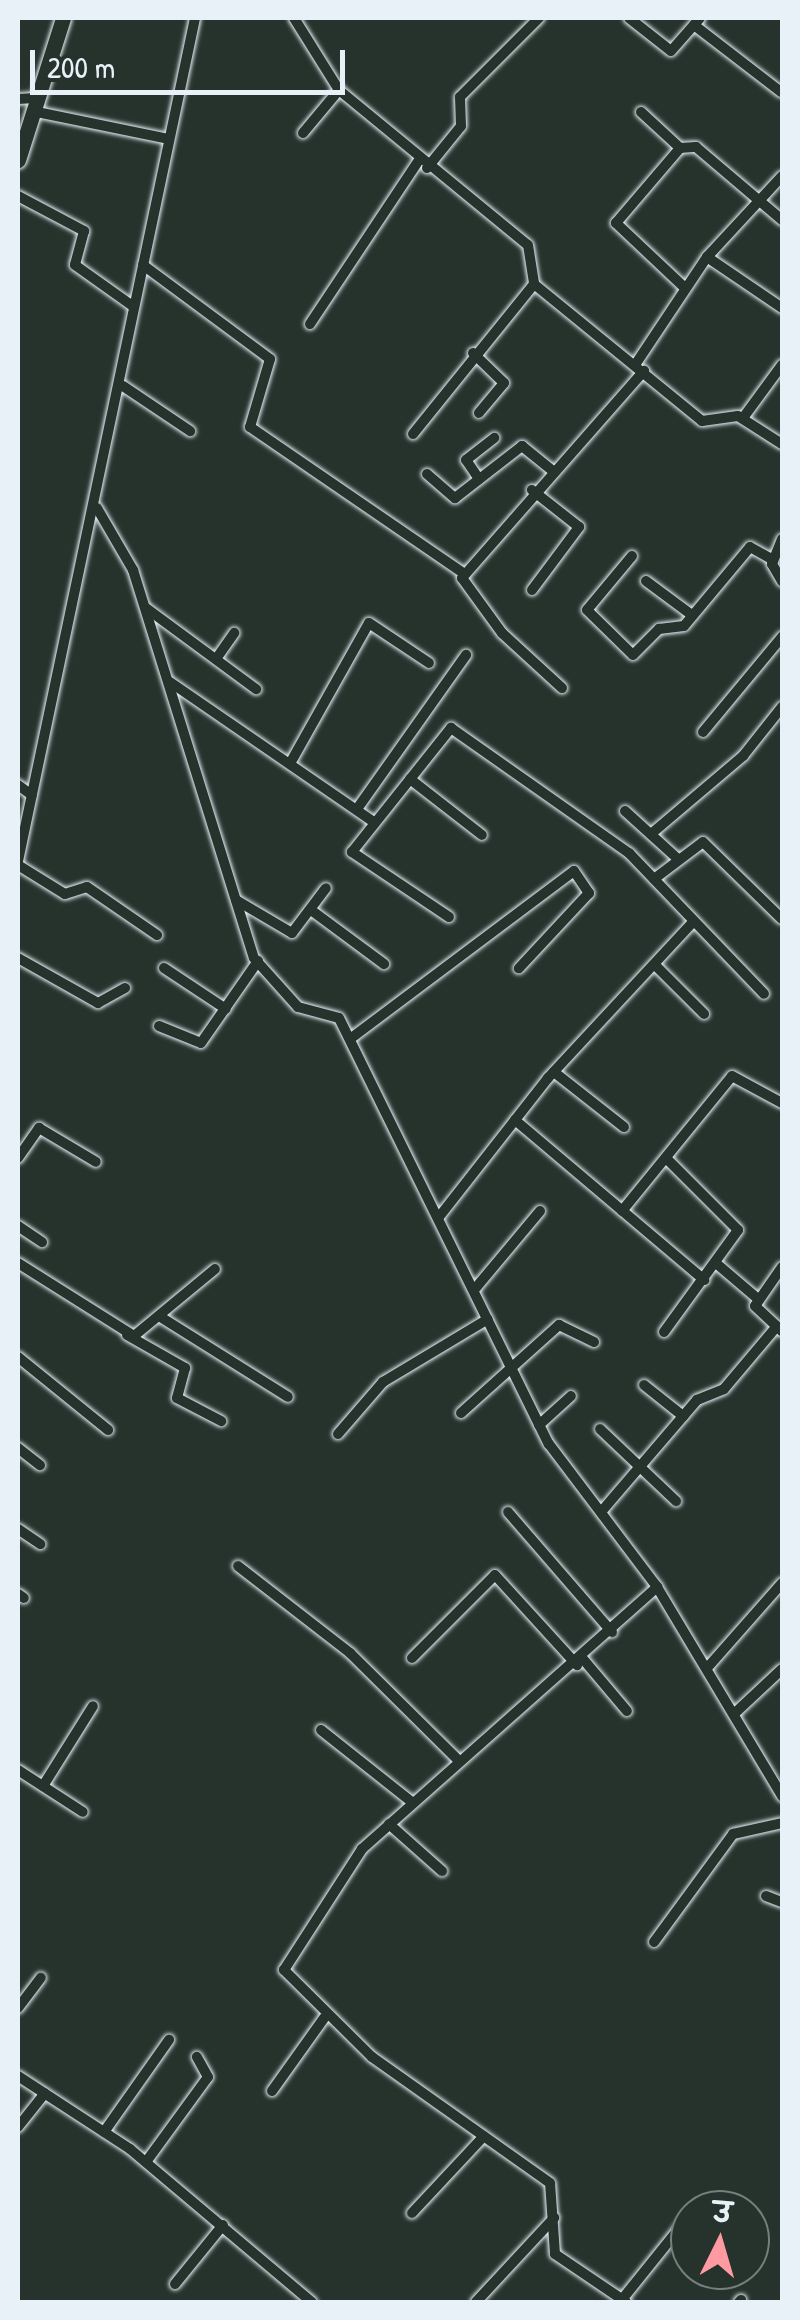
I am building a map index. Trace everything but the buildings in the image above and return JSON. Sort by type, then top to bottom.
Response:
[{"type":"main road","points":[[18,160],[64,18]]},
{"type":"street","points":[[158,936],[87,887],[66,894],[18,863],[123,386],[134,308],[194,18]]},
{"type":"street","points":[[294,18],[340,90],[423,164],[528,245],[534,284],[702,420],[742,418],[782,444]]},
{"type":"street","points":[[310,324],[423,164],[460,126],[460,97],[539,18]]},
{"type":"street","points":[[629,18],[668,50],[697,21],[781,92]]},
{"type":"street","points":[[303,132],[340,90]]},
{"type":"street","points":[[18,99],[168,138]]},
{"type":"street","points":[[641,112],[680,148],[696,147],[782,220]]},
{"type":"street","points":[[680,148],[616,224],[685,288]]},
{"type":"street","points":[[464,573],[640,368],[707,257],[782,176]]},
{"type":"street","points":[[18,196],[84,231],[75,265],[134,308]]},
{"type":"street","points":[[707,257],[782,308]]},
{"type":"street","points":[[143,265],[270,359],[250,427],[464,573],[502,633],[562,688]]},
{"type":"street","points":[[413,434],[474,352],[534,284]]},
{"type":"street","points":[[474,352],[504,383],[480,412]]},
{"type":"street","points":[[742,418],[782,365]]},
{"type":"street","points":[[123,386],[190,431]]},
{"type":"street","points":[[479,480],[466,460],[494,438]]},
{"type":"street","points":[[427,474],[455,498],[520,446],[553,471]]},
{"type":"street","points":[[532,490],[579,526],[532,590]]},
{"type":"street","points":[[97,508],[145,607],[258,962],[298,1008],[332,1012],[350,1040],[539,1424],[657,1587],[777,1774],[782,1796]]},
{"type":"street","points":[[772,560],[782,539]]},
{"type":"street","points":[[632,556],[588,606],[592,620],[632,655],[692,615],[750,546],[772,560],[782,581]]},
{"type":"street","points":[[646,581],[692,615]]},
{"type":"street","points":[[145,607],[256,689]]},
{"type":"street","points":[[292,760],[371,622],[429,663]]},
{"type":"street","points":[[216,659],[234,633]]},
{"type":"street","points":[[703,732],[782,637]]},
{"type":"street","points":[[357,808],[466,654]]},
{"type":"street","points":[[169,682],[292,760],[374,822]]},
{"type":"street","points":[[650,834],[742,756],[782,708]]},
{"type":"street","points":[[448,917],[353,857],[374,822],[455,729],[654,880],[764,994]]},
{"type":"street","points":[[410,779],[482,836]]},
{"type":"street","points":[[18,785],[32,795]]},
{"type":"street","points":[[625,812],[678,858]]},
{"type":"street","points":[[654,880],[678,858],[706,844],[782,919]]},
{"type":"street","points":[[350,1040],[574,872],[590,891],[519,968]]},
{"type":"street","points":[[235,899],[290,932],[326,888]]},
{"type":"street","points":[[311,910],[384,964]]},
{"type":"street","points":[[439,1217],[554,1072],[694,921]]},
{"type":"street","points":[[18,958],[98,1004],[124,988]]},
{"type":"street","points":[[159,1026],[200,1043],[258,962]]},
{"type":"street","points":[[656,966],[704,1014]]},
{"type":"street","points":[[164,968],[226,1009]]},
{"type":"street","points":[[554,1072],[624,1127]]},
{"type":"street","points":[[622,1211],[734,1075],[782,1102]]},
{"type":"street","points":[[515,1120],[704,1280]]},
{"type":"street","points":[[18,1158],[39,1128],[96,1162]]},
{"type":"street","points":[[664,1332],[717,1264],[737,1225],[666,1158]]},
{"type":"street","points":[[474,1290],[540,1211]]},
{"type":"street","points":[[18,1226],[42,1242]]},
{"type":"street","points":[[18,1262],[126,1335],[184,1368],[177,1398],[221,1421]]},
{"type":"street","points":[[717,1264],[758,1298]]},
{"type":"street","points":[[602,1512],[701,1396],[724,1390],[780,1328],[756,1308],[758,1298],[782,1267]]},
{"type":"street","points":[[126,1335],[160,1316],[215,1269]]},
{"type":"street","points":[[160,1316],[288,1397]]},
{"type":"street","points":[[338,1434],[389,1377],[488,1319]]},
{"type":"street","points":[[461,1413],[562,1324],[594,1342]]},
{"type":"street","points":[[18,1357],[108,1430]]},
{"type":"street","points":[[644,1385],[684,1416]]},
{"type":"street","points":[[539,1424],[571,1396]]},
{"type":"street","points":[[600,1429],[676,1501]]},
{"type":"street","points":[[18,1448],[40,1465]]},
{"type":"street","points":[[508,1512],[612,1632]]},
{"type":"street","points":[[18,1528],[40,1544]]},
{"type":"street","points":[[238,1566],[350,1653],[459,1761]]},
{"type":"street","points":[[412,1658],[495,1576],[627,1710]]},
{"type":"street","points":[[708,1667],[782,1583]]},
{"type":"street","points":[[657,1587],[580,1662],[389,1824],[331,1885],[284,1964],[286,1978],[324,2018],[555,2188],[555,2254],[623,2302],[670,2241]]},
{"type":"street","points":[[735,1713],[782,1669]]},
{"type":"street","points":[[43,1786],[92,1706]]},
{"type":"street","points":[[320,1730],[412,1802]]},
{"type":"street","points":[[18,1770],[83,1812]]},
{"type":"street","points":[[654,1942],[733,1834],[782,1823]]},
{"type":"street","points":[[389,1824],[442,1871]]},
{"type":"street","points":[[766,1896],[782,1902]]},
{"type":"street","points":[[18,2008],[41,1978]]},
{"type":"street","points":[[272,2091],[324,2018]]},
{"type":"street","points":[[104,2132],[168,2040]]},
{"type":"street","points":[[146,2162],[208,2077],[197,2056]]},
{"type":"street","points":[[18,2076],[146,2162],[312,2302]]},
{"type":"street","points":[[18,2127],[45,2093]]},
{"type":"street","points":[[412,2213],[484,2136]]},
{"type":"street","points":[[476,2302],[554,2218]]},
{"type":"street","points":[[175,2284],[223,2225]]}]
